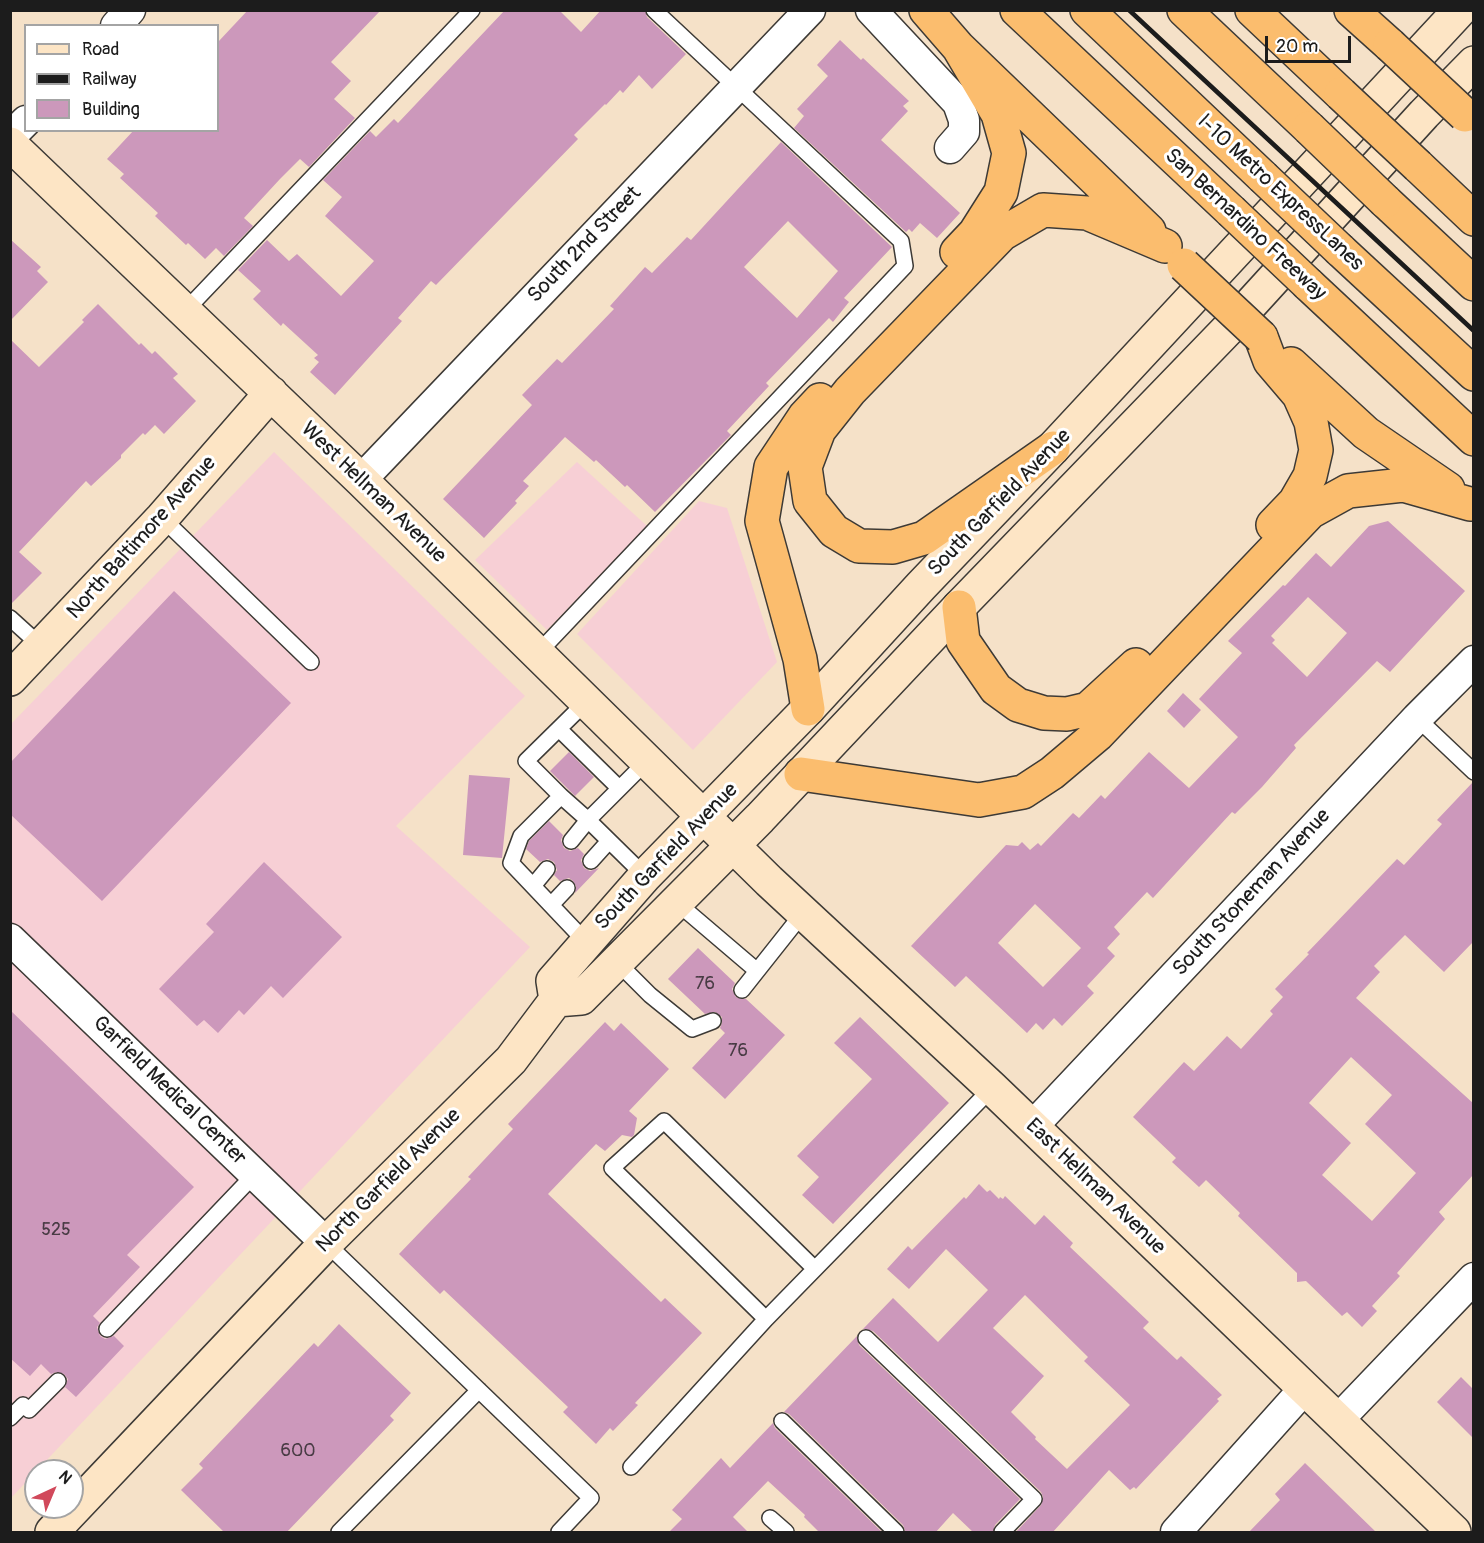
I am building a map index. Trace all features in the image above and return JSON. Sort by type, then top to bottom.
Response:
[{"type":"highway","points":[[926,10],[959,48],[1175,256],[1366,433],[1472,505]]},
{"type":"highway","name":"San Bernardino Freeway","points":[[1017,10],[1473,439]]},
{"type":"highway","name":"I-10 Metro ExpressLanes","points":[[1087,10],[1473,374]]},
{"type":"highway","points":[[1184,10],[1473,284]]},
{"type":"highway","points":[[1252,10],[1473,219]]},
{"type":"highway","points":[[1367,23],[1470,120]]},
{"type":"highway","points":[[808,709],[800,659],[762,520],[771,467],[805,416],[975,232],[1001,192],[1010,153],[998,114],[959,48]]},
{"type":"highway","points":[[1053,448],[924,538],[893,548],[859,546],[834,531],[810,501],[805,467],[819,430],[850,391],[1002,234],[1043,210],[1087,213],[1175,256]]},
{"type":"highway","points":[[959,608],[963,641],[996,689],[1018,705],[1044,713],[1067,714],[1088,709],[1128,674],[1295,502],[1310,476],[1316,450],[1311,422],[1299,395],[1270,361],[1261,337]]},
{"type":"highway","points":[[801,774],[979,800],[1023,792],[1052,773],[1097,735],[1310,512],[1348,491],[1403,485],[1472,505]]},
{"type":"main road","name":"South Garfield Avenue","points":[[556,1000],[553,981],[645,876],[808,709],[1460,10]]},
{"type":"main road","name":"South Garfield Avenue","points":[[732,845],[1228,329],[1473,63]]},
{"type":"main road","name":"West Hellman Avenue","points":[[10,144],[186,310],[459,578],[538,652],[732,845]]},
{"type":"main road","name":"North Baltimore Avenue","points":[[10,679],[162,518],[270,393]]},
{"type":"main road","name":"East Hellman Avenue","points":[[732,845],[1032,1126],[1454,1533]]},
{"type":"main road","points":[[556,1000],[581,998],[732,845]]},
{"type":"main road","name":"North Garfield Avenue","points":[[52,1533],[326,1243],[511,1059],[556,1000]]},
{"type":"street","points":[[118,24],[130,10]]},
{"type":"street","name":"South 2nd Street","points":[[361,480],[810,10]]},
{"type":"street","points":[[871,10],[958,103],[964,120],[964,132],[950,148]]},
{"type":"street","points":[[10,137],[24,123]]},
{"type":"street","name":"South Stoneman Avenue","points":[[1032,1126],[1473,661]]},
{"type":"street","name":"Garfield Medical Center","points":[[10,939],[326,1243]]},
{"type":"street","points":[[1338,1420],[1473,1278]]},
{"type":"street","points":[[1176,1533],[1305,1388]]},
{"type":"lane","points":[[186,310],[472,10]]},
{"type":"lane","points":[[538,652],[905,266],[901,241],[654,10]]},
{"type":"lane","points":[[162,518],[311,662]]},
{"type":"lane","points":[[10,618],[42,647]]},
{"type":"lane","points":[[587,701],[526,761],[645,876]]},
{"type":"lane","points":[[1417,718],[1473,772]]},
{"type":"lane","points":[[559,729],[619,788]]},
{"type":"lane","points":[[571,842],[588,820],[647,761]]},
{"type":"lane","points":[[561,796],[521,836],[511,863],[586,942]]},
{"type":"lane","points":[[591,861],[609,841]]},
{"type":"lane","points":[[533,886],[547,869]]},
{"type":"lane","points":[[551,905],[567,888]]},
{"type":"lane","points":[[675,901],[756,970]]},
{"type":"lane","points":[[742,990],[803,913]]},
{"type":"lane","points":[[616,961],[650,995],[692,1029],[713,1021]]},
{"type":"lane","points":[[631,1467],[766,1319],[992,1088]]},
{"type":"lane","points":[[766,1319],[612,1168],[664,1121],[815,1269]]},
{"type":"lane","points":[[107,1329],[255,1174]]},
{"type":"lane","points":[[326,1243],[591,1498],[559,1533]]},
{"type":"lane","points":[[866,1338],[1034,1499],[1002,1533]]},
{"type":"lane","points":[[10,1418],[58,1381]]},
{"type":"lane","points":[[339,1533],[479,1390]]},
{"type":"lane","points":[[782,1421],[896,1533]]},
{"type":"lane","points":[[770,1518],[786,1533]]},
{"type":"shaded area","points":[[274,452],[525,696],[396,826],[530,947],[48,1459],[24,1459],[24,1484],[11,1498],[11,724]]},
{"type":"shaded area","points":[[577,462],[647,526],[547,630],[475,560]]},
{"type":"shaded area","points":[[699,501],[727,508],[777,662],[693,750],[577,634]]},
{"type":"building","points":[[248,10],[381,10],[331,62],[351,81],[334,99],[355,118],[309,167],[300,159],[280,179],[244,218],[253,226],[224,256],[216,248],[205,259],[155,216],[158,213],[120,178],[124,174],[107,159],[132,132],[219,132],[219,41]]},
{"type":"building","points":[[505,10],[559,10],[581,32],[601,10],[645,10],[647,17],[686,54],[652,89],[639,75],[623,93],[620,90],[605,104],[574,135],[578,139],[436,285],[431,281],[398,318],[402,321],[335,395],[310,372],[319,362],[314,358],[318,355],[283,323],[281,326],[253,299],[261,291],[238,270],[267,240],[289,261],[297,254],[341,296],[374,261],[325,216],[342,197],[323,180],[370,131],[376,137],[394,119],[398,123]]},
{"type":"building","points":[[840,40],[909,101],[903,106],[908,111],[881,140],[960,213],[937,238],[920,223],[912,232],[909,229],[906,232],[794,128],[804,116],[797,109],[828,76],[817,65]]},
{"type":"building","points":[[781,142],[892,247],[844,298],[849,302],[833,322],[829,318],[766,383],[769,386],[727,431],[731,435],[655,512],[627,485],[625,487],[596,460],[594,462],[565,437],[523,481],[529,486],[515,501],[517,503],[484,538],[443,499],[532,405],[522,395],[557,359],[562,363],[614,309],[610,306],[645,267],[652,273],[687,237],[691,240]],"holes":[[[788,221],[838,271],[797,318],[744,267]]]},
{"type":"building","points":[[10,239],[41,267],[37,271],[48,282],[10,321]]},
{"type":"building","points":[[98,304],[139,345],[141,343],[152,354],[155,351],[178,374],[173,378],[196,401],[164,434],[155,425],[145,435],[143,433],[121,455],[121,458],[91,486],[86,481],[19,552],[42,573],[10,605],[10,339],[39,367],[84,322],[82,320]]},
{"type":"building","points":[[1388,521],[1465,591],[1390,672],[1377,661],[1294,745],[1296,748],[1262,787],[1235,814],[1232,812],[1153,898],[1147,892],[1114,927],[1120,934],[1107,948],[1115,956],[1087,986],[1094,993],[1062,1026],[1054,1018],[1043,1030],[1036,1023],[1027,1033],[966,976],[955,987],[911,946],[1006,845],[1018,846],[1022,842],[1030,850],[1038,843],[1041,846],[1073,813],[1079,818],[1101,795],[1105,799],[1149,752],[1189,788],[1238,737],[1199,699],[1242,653],[1228,641],[1316,553],[1331,567],[1369,526]],"holes":[[[1308,597],[1347,633],[1307,677],[1272,643],[1275,640],[1271,636]],[[1035,904],[1081,948],[1043,987],[998,943]]]},
{"type":"building","points":[[174,591],[291,703],[102,901],[10,814],[10,763]]},
{"type":"building","points":[[1183,693],[1201,710],[1184,728],[1167,711]]},
{"type":"building","points":[[569,752],[594,777],[575,796],[550,771]]},
{"type":"building","points":[[469,775],[510,778],[502,858],[463,855]]},
{"type":"building","points":[[1473,782],[1473,942],[1444,972],[1405,935],[1374,966],[1380,972],[1356,998],[1473,1103],[1473,1175],[1439,1212],[1445,1219],[1397,1273],[1400,1276],[1372,1306],[1377,1311],[1362,1327],[1347,1312],[1342,1316],[1306,1281],[1297,1282],[1297,1273],[1238,1216],[1240,1213],[1206,1180],[1199,1187],[1172,1162],[1176,1158],[1133,1117],[1184,1062],[1194,1071],[1227,1036],[1241,1049],[1273,1014],[1270,1011],[1283,997],[1275,989],[1397,859],[1404,865],[1442,824],[1437,820]],"holes":[[[1351,1057],[1392,1095],[1365,1124],[1416,1173],[1372,1221],[1322,1175],[1351,1143],[1309,1103]]]},
{"type":"building","points":[[549,821],[563,835],[561,840],[564,848],[570,851],[578,848],[584,854],[581,860],[584,868],[590,871],[599,868],[575,893],[576,886],[573,881],[569,878],[560,881],[554,875],[557,870],[554,862],[548,859],[540,862],[526,849],[529,841]]},
{"type":"building","points":[[264,862],[342,937],[283,998],[271,986],[244,1015],[239,1010],[218,1033],[204,1020],[197,1026],[159,989],[214,932],[206,924]]},
{"type":"building","points":[[698,948],[735,983],[732,989],[736,997],[746,999],[785,1035],[725,1099],[692,1068],[725,1033],[720,1028],[722,1017],[715,1012],[705,1014],[668,979]]},
{"type":"building","points":[[10,1010],[194,1187],[127,1255],[140,1267],[93,1316],[100,1323],[97,1327],[100,1336],[105,1339],[114,1336],[124,1346],[76,1397],[65,1387],[68,1379],[64,1374],[56,1372],[51,1374],[41,1364],[30,1376],[10,1358]]},
{"type":"building","points":[[860,1017],[949,1103],[833,1224],[802,1195],[819,1177],[797,1156],[872,1079],[834,1043]]},
{"type":"building","points":[[605,1022],[614,1031],[621,1023],[669,1069],[629,1111],[637,1118],[634,1135],[632,1137],[622,1135],[605,1151],[596,1144],[548,1194],[661,1302],[665,1298],[702,1333],[635,1403],[638,1405],[613,1431],[610,1428],[596,1444],[563,1412],[568,1407],[444,1290],[440,1294],[399,1254],[471,1179],[468,1177],[513,1129],[508,1124]]},
{"type":"building","points":[[979,1184],[999,1199],[1005,1196],[1035,1225],[1044,1215],[1073,1243],[1070,1247],[1149,1322],[1143,1328],[1177,1360],[1181,1356],[1222,1395],[1217,1399],[1219,1401],[1136,1489],[1134,1487],[1130,1490],[1109,1470],[1052,1533],[1015,1533],[1041,1505],[1043,1497],[1041,1492],[873,1331],[863,1329],[893,1298],[938,1342],[988,1290],[946,1249],[909,1289],[887,1269],[908,1246],[912,1250],[964,1197],[966,1199]],"holes":[[[1025,1295],[1088,1357],[1084,1361],[1130,1405],[1067,1469],[1035,1439],[1036,1437],[1011,1412],[1044,1376],[993,1328]]]},
{"type":"building","points":[[339,1324],[411,1393],[390,1416],[394,1420],[286,1533],[225,1533],[181,1490],[203,1468],[199,1464],[314,1343],[318,1347]]},
{"type":"building","points":[[857,1336],[859,1345],[1020,1499],[995,1525],[993,1533],[974,1533],[953,1513],[935,1533],[906,1533],[903,1525],[789,1414],[784,1412]]},
{"type":"building","points":[[1461,1377],[1473,1389],[1473,1438],[1437,1402]]},
{"type":"building","points":[[773,1423],[775,1428],[883,1533],[820,1533],[804,1517],[805,1515],[768,1481],[733,1517],[749,1533],[668,1533],[682,1519],[672,1510],[721,1458],[730,1468]]},
{"type":"building","points":[[1305,1463],[1377,1533],[1248,1533],[1280,1500],[1275,1494]]},
{"type":"railway","points":[[1129,10],[1474,331]]}]
